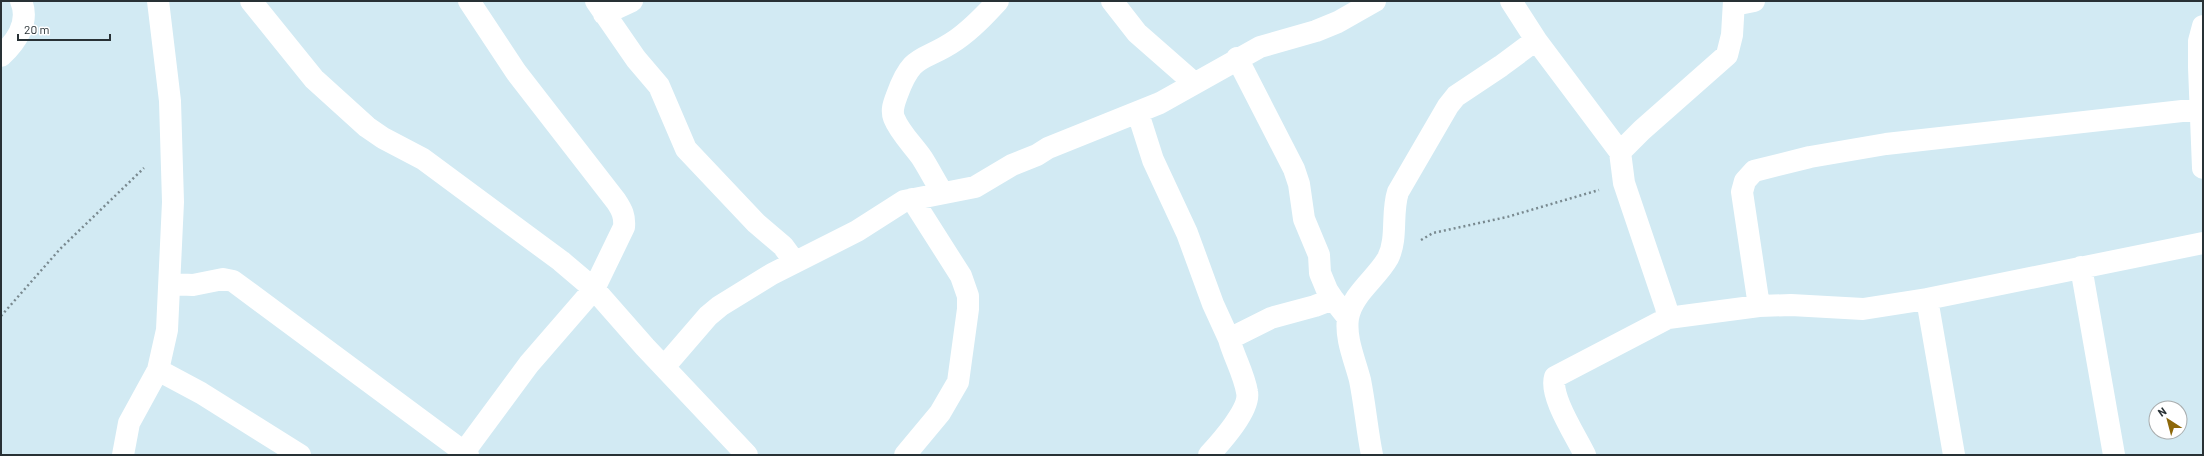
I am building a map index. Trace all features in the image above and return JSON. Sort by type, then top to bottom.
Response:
[{"type":"street","points":[[1,56],[18,36],[24,13],[21,1]]},
{"type":"street","points":[[124,455],[129,422],[158,370],[167,330],[173,202],[170,142],[170,101],[158,1]]},
{"type":"street","points":[[252,1],[314,79],[367,127],[383,138],[423,159],[561,261],[594,289],[664,367],[747,455]]},
{"type":"street","points":[[170,284],[193,285],[223,279],[233,281],[466,453],[529,364],[594,289],[624,227],[623,211],[516,72],[469,1]]},
{"type":"street","points":[[632,1],[600,7],[659,86],[686,149],[756,223],[782,246],[794,261]]},
{"type":"street","points":[[942,192],[922,159],[899,127],[893,116],[892,107],[910,66],[921,57],[938,51],[956,39],[974,25],[998,1]]},
{"type":"street","points":[[1112,1],[1136,33],[1194,83]]},
{"type":"street","points":[[664,367],[708,316],[720,306],[794,261],[856,231],[902,202],[942,192],[979,186],[1005,168],[1048,148],[1138,113],[1237,58],[1271,43],[1295,38],[1338,22],[1375,1]]},
{"type":"street","points":[[1511,1],[1536,40],[1620,152],[1624,183],[1666,307],[1668,318]]},
{"type":"street","points":[[1620,152],[1642,130],[1727,55],[1741,2]]},
{"type":"street","points":[[2203,26],[2198,67],[2203,168]]},
{"type":"street","points":[[1372,455],[1360,381],[1348,338],[1348,318],[1357,298],[1380,271],[1388,256],[1393,238],[1394,206],[1398,192],[1448,106],[1456,96],[1501,66],[1536,40]]},
{"type":"street","points":[[1237,58],[1294,169],[1299,184],[1304,219],[1319,255],[1320,273],[1327,290],[1348,318]]},
{"type":"street","points":[[1759,306],[1742,192],[1745,181],[1754,171],[1810,157],[1886,144],[2200,109]]},
{"type":"street","points":[[1138,113],[1153,160],[1187,233],[1213,304],[1229,339],[1248,394],[1246,404],[1224,438],[1209,455]]},
{"type":"street","points":[[905,455],[940,413],[958,382],[968,309],[968,296],[961,276],[912,199]]},
{"type":"street","points":[[1585,455],[1558,400],[1553,383],[1555,377],[1668,318],[1759,306],[1791,305],[1863,309],[1928,299],[2203,243]]},
{"type":"street","points":[[2082,267],[2114,455]]},
{"type":"street","points":[[1229,339],[1271,318],[1315,306],[1333,299]]},
{"type":"street","points":[[1928,299],[1954,455]]},
{"type":"street","points":[[158,370],[201,393],[300,455]]},
{"type":"path","points":[[1,316],[60,249],[170,142]]},
{"type":"path","points":[[1388,256],[1433,233],[1507,217],[1624,183]]}]
